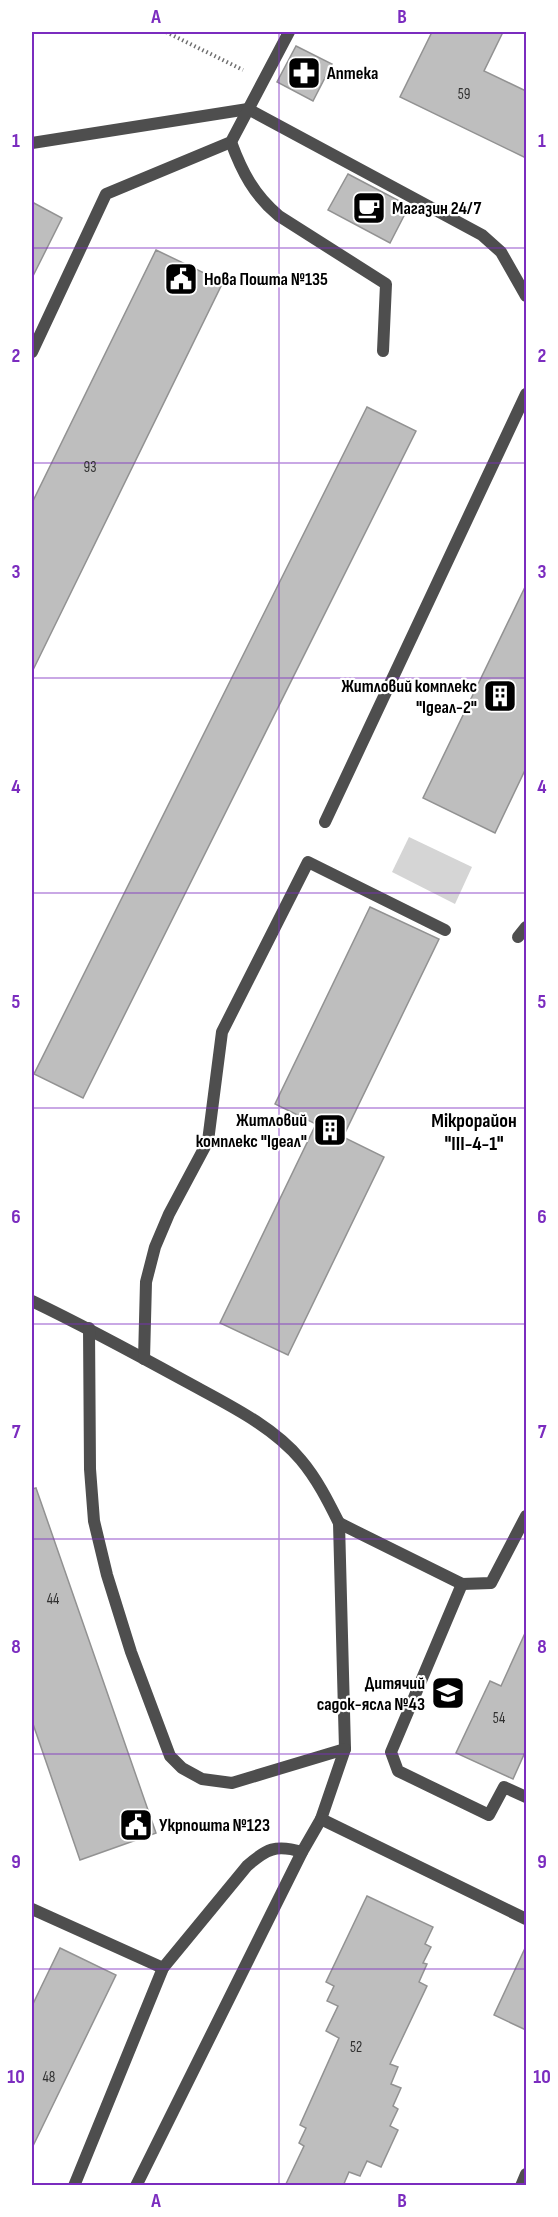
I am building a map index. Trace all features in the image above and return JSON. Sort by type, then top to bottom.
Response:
[{"type":"lane","points":[[32,352],[106,194],[231,142],[289,32]]},
{"type":"lane","points":[[32,143],[248,109],[482,235],[501,252],[526,296]]},
{"type":"lane","points":[[231,142],[241,169],[263,203],[279,216],[386,284],[383,351]]},
{"type":"lane","points":[[325,822],[526,394]]},
{"type":"lane","points":[[144,1359],[146,1282],[155,1247],[169,1214],[208,1141],[222,1032],[308,862],[445,930]]},
{"type":"lane","points":[[32,1301],[89,1328],[236,1409],[279,1439],[301,1460],[323,1492],[339,1523],[345,1749],[321,1819],[302,1852],[136,2186]]},
{"type":"lane","points":[[89,1328],[90,1469],[94,1521],[107,1575],[131,1652],[170,1756],[182,1768],[202,1779],[232,1783],[345,1749]]},
{"type":"lane","points":[[339,1523],[462,1584],[492,1583],[526,1516]]},
{"type":"lane","points":[[462,1584],[391,1752],[398,1771],[489,1815],[504,1787],[526,1797]]},
{"type":"lane","points":[[321,1819],[526,1919]]},
{"type":"lane","points":[[74,2186],[163,1968],[247,1866],[259,1856],[275,1848],[288,1848],[302,1852]]},
{"type":"lane","points":[[32,1909],[163,1968]]},
{"type":"lane","points":[[521,2186],[526,2174]]},
{"type":"path","points":[[166,32],[264,80]]},
{"type":"shaded area","points":[[409,837],[472,867],[455,904],[392,872]]},
{"type":"building","points":[[432,32],[503,32],[484,71],[526,91],[526,158],[400,97]]},
{"type":"building","name":"Аптека","points":[[296,46],[332,64],[313,101],[277,82]]},
{"type":"building","name":"Магазин 24/7","points":[[348,174],[409,206],[390,243],[328,210]]},
{"type":"building","points":[[32,202],[62,218],[32,278]]},
{"type":"building","points":[[156,250],[223,282],[32,672],[32,503]]},
{"type":"building","points":[[367,407],[416,431],[83,1098],[34,1074]]},
{"type":"building","name":"Житловий комплекс \"Ідеал-2\"","points":[[526,585],[526,768],[495,833],[423,798]]},
{"type":"building","name":"Житловий комплекс \"Ідеал\"","points":[[370,907],[439,939],[343,1137],[384,1157],[288,1355],[220,1323],[316,1124],[275,1104]]},
{"type":"building","points":[[36,1488],[156,1833],[80,1860],[32,1721],[32,1489]]},
{"type":"building","points":[[526,1631],[526,1750],[513,1779],[456,1753],[490,1681],[501,1686]]},
{"type":"building","points":[[367,1896],[433,1927],[425,1944],[431,1947],[423,1963],[427,1964],[419,1982],[427,1986],[390,2064],[398,2067],[391,2084],[401,2088],[393,2106],[398,2109],[390,2126],[398,2130],[381,2167],[367,2161],[360,2176],[349,2172],[343,2186],[285,2186],[304,2146],[299,2143],[306,2128],[300,2125],[339,2038],[326,2031],[338,2006],[327,2001],[334,1986],[326,1982]]},
{"type":"building","points":[[526,1946],[526,2030],[494,2015]]},
{"type":"building","points":[[60,1948],[116,1975],[32,2148],[32,2006]]},
{"type":"place","name":"Аптека","points":[[304,73]]},
{"type":"place","name":"Магазин 24/7","points":[[369,208]]},
{"type":"place","name":"Нова Пошта №135","points":[[181,279]]},
{"type":"place","name":"Житловий комплекс \"Ідеал-2\"","points":[[500,696]]},
{"type":"place","name":"Житловий комплекс \"Ідеал\"","points":[[330,1130]]},
{"type":"place","name":"Дитячий садок-ясла №43","points":[[448,1693]]},
{"type":"place","name":"Укрпошта №123","points":[[136,1825]]},
{"type":"district","name":"Мікрорайон \"ІІІ-4-1\"","points":[[474,1132]]}]
